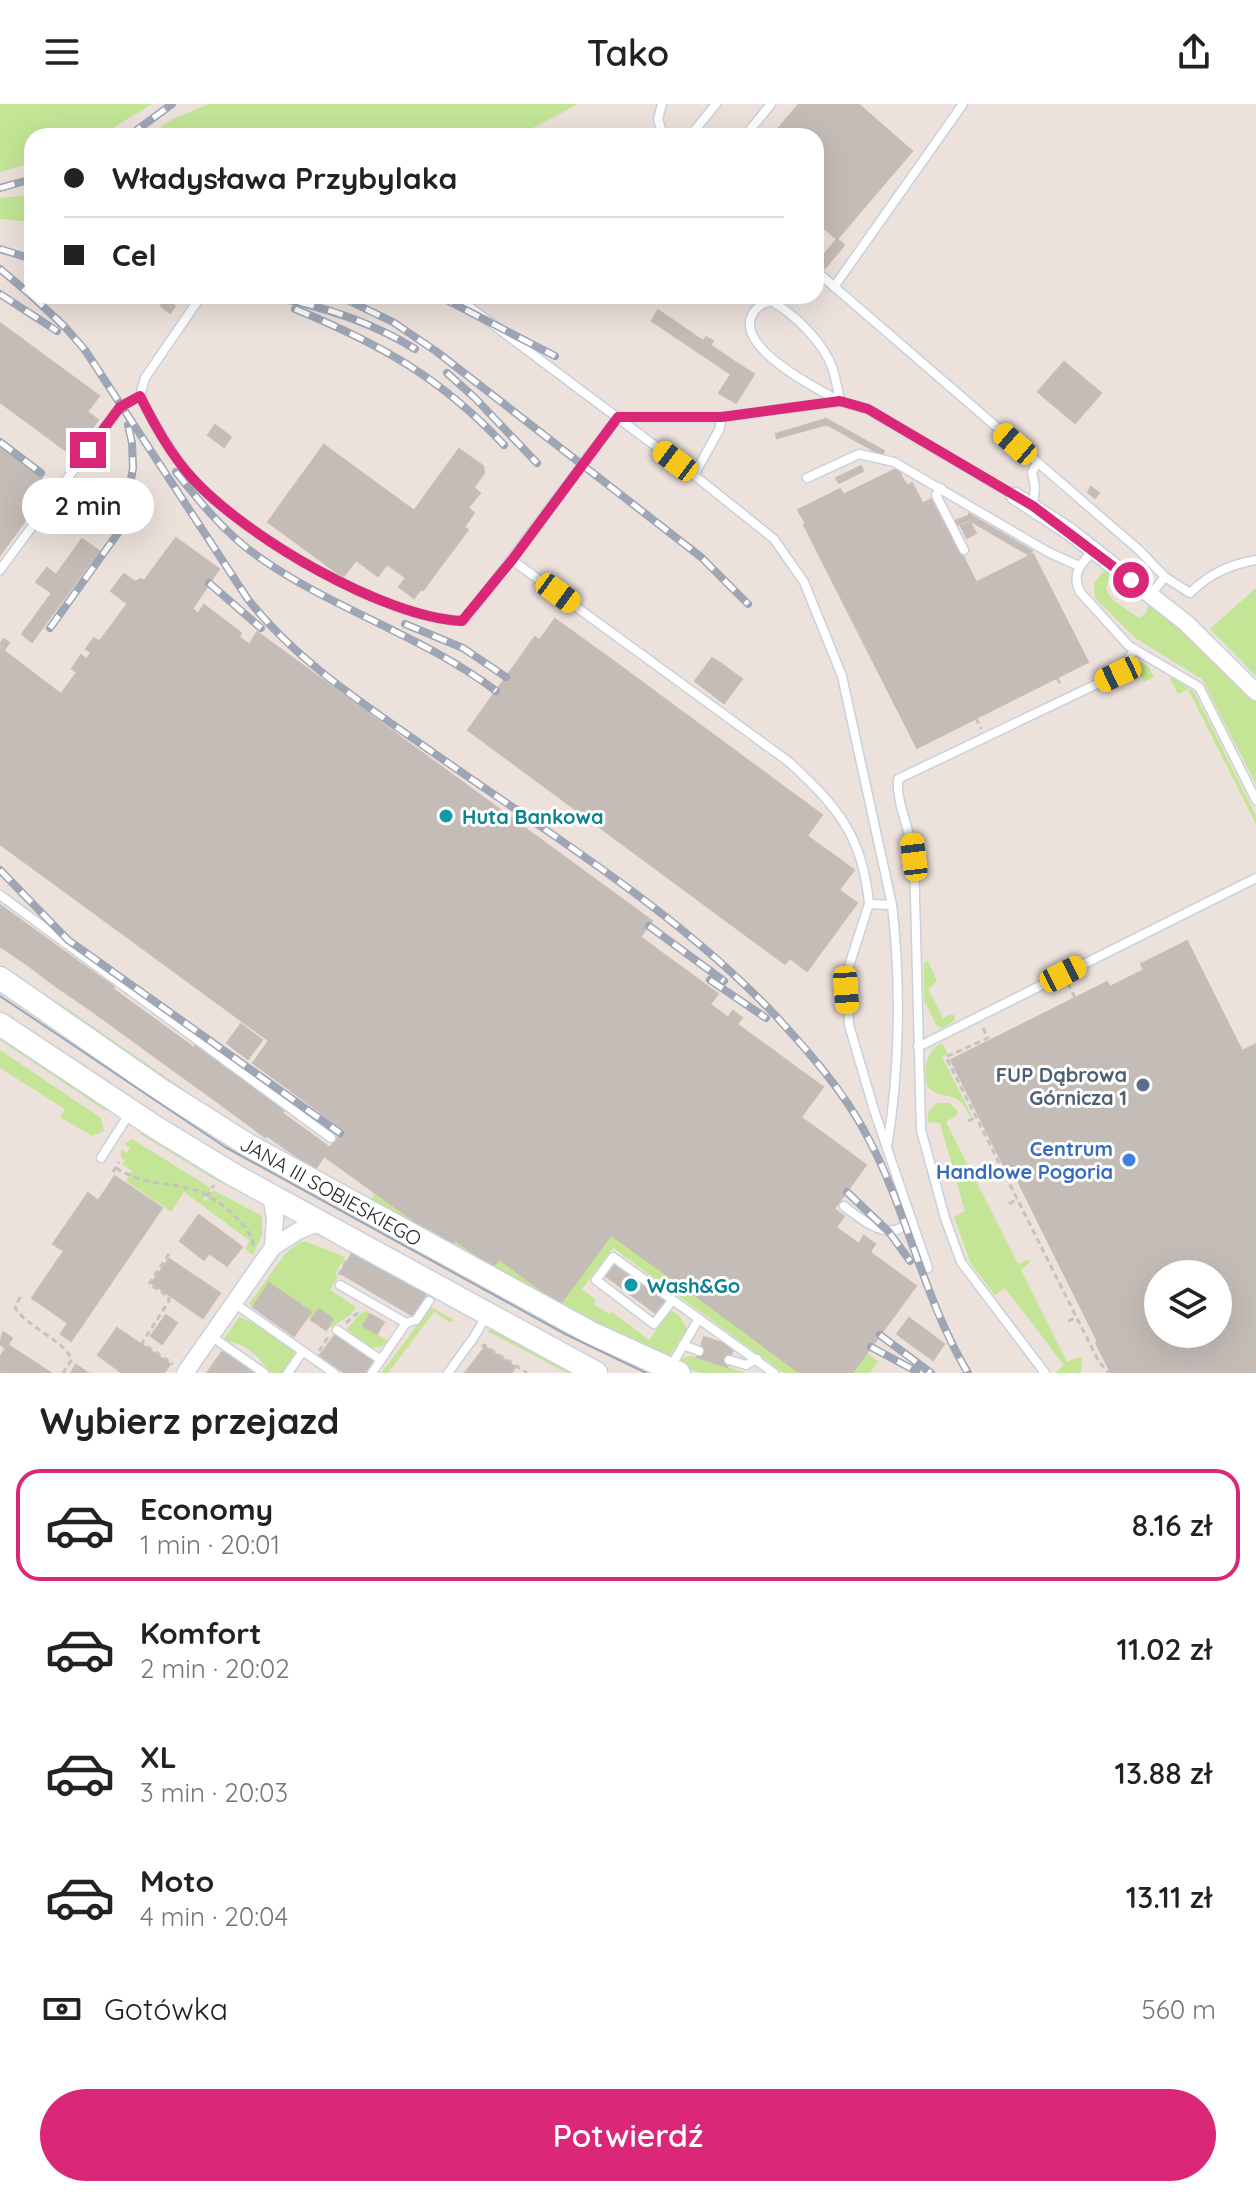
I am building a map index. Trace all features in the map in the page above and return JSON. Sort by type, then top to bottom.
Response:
[{"type":"main road","name":"JANA III SOBIESKIEGO","points":[[0,978],[161,1090],[240,1140],[591,1333],[674,1371]]},
{"type":"main road","name":"JANA III SOBIESKIEGO","points":[[0,1024],[131,1111],[271,1196],[596,1373]]},
{"type":"street","points":[[1015,496],[1033,506],[1186,623],[1256,692]]},
{"type":"street","points":[[271,1196],[275,1218],[273,1247]]},
{"type":"street","points":[[185,1373],[273,1247],[320,1222]]},
{"type":"lane","points":[[661,128],[658,119],[662,104]]},
{"type":"lane","points":[[696,128],[716,104]]},
{"type":"lane","points":[[752,128],[771,104]]},
{"type":"lane","points":[[834,287],[963,104]]},
{"type":"lane","points":[[824,278],[1108,521],[1165,577],[1190,593],[1205,578],[1256,560]]},
{"type":"lane","points":[[196,304],[145,378],[140,396],[168,446],[206,491],[251,527],[347,587],[431,617],[462,621],[512,560],[618,417]]},
{"type":"lane","points":[[466,304],[618,417],[774,539],[804,582],[842,676],[892,905],[897,951],[895,1102],[887,1148]]},
{"type":"lane","points":[[761,304],[749,322],[754,338],[767,354],[794,375],[840,401],[868,409],[1015,496]]},
{"type":"lane","points":[[777,304],[808,329],[833,367],[840,401]]},
{"type":"lane","points":[[0,570],[120,407],[140,396]]},
{"type":"lane","points":[[618,417],[722,417],[840,401]]},
{"type":"lane","points":[[694,475],[719,430],[722,417]]},
{"type":"lane","points":[[807,478],[859,454],[894,462],[1048,552],[1079,566]]},
{"type":"lane","points":[[1033,506],[1035,487],[1032,472],[1037,463]]},
{"type":"lane","points":[[941,488],[936,495],[964,550]]},
{"type":"lane","points":[[1093,551],[1079,566],[1076,579],[1080,592],[1135,649],[1197,685],[1256,800]]},
{"type":"lane","points":[[512,560],[789,762],[818,789],[846,823],[862,856],[869,904],[847,972],[847,1008],[852,1037],[928,1268]]},
{"type":"lane","points":[[1150,595],[1165,577]]},
{"type":"lane","points":[[1045,1373],[970,1276],[955,1249],[921,1130],[914,857],[898,779],[1118,674],[1135,649]]},
{"type":"lane","points":[[918,1047],[1256,878]]},
{"type":"lane","points":[[0,895],[331,1138]]},
{"type":"lane","points":[[869,904],[892,905]]},
{"type":"lane","points":[[101,1158],[131,1111]]},
{"type":"lane","points":[[844,1206],[866,1224],[889,1232],[904,1227],[910,1220]]},
{"type":"lane","points":[[672,1301],[654,1324],[596,1280],[613,1257],[774,1373]]},
{"type":"lane","points":[[340,1285],[406,1323]]},
{"type":"lane","points":[[372,1373],[406,1323],[416,1320],[429,1301]]},
{"type":"lane","points":[[234,1303],[334,1373]]},
{"type":"lane","points":[[448,1373],[487,1315]]},
{"type":"lane","points":[[674,1371],[683,1345],[698,1320]]},
{"type":"lane","points":[[337,1330],[381,1360]]},
{"type":"lane","points":[[211,1336],[264,1373]]},
{"type":"lane","points":[[683,1345],[699,1351]]},
{"type":"lane","points":[[288,1373],[303,1351]]},
{"type":"lane","points":[[729,1360],[746,1365],[757,1359]]},
{"type":"path","points":[[977,1018],[988,1038],[946,1057],[1099,1362],[1109,1373]]},
{"type":"path","points":[[968,1121],[976,1117]]},
{"type":"path","points":[[119,1162],[114,1170],[130,1177],[196,1191],[207,1197],[234,1215],[253,1238],[255,1250]]},
{"type":"path","points":[[207,1197],[214,1185]]},
{"type":"path","points":[[1009,1204],[1017,1199]]},
{"type":"path","points":[[169,1254],[149,1284],[169,1297],[169,1301],[142,1343],[185,1373]]},
{"type":"path","points":[[338,1274],[349,1255]]},
{"type":"path","points":[[20,1297],[15,1308],[24,1321],[66,1350],[72,1359],[63,1373]]},
{"type":"path","points":[[314,1358],[333,1330],[371,1303]]},
{"type":"path","points":[[1068,1321],[1077,1317]]},
{"type":"path","points":[[477,1354],[484,1345],[527,1373]]},
{"type":"green space","points":[[0,104],[152,104],[113,128],[24,128],[24,165],[0,172]]},
{"type":"green space","points":[[209,104],[578,104],[533,128],[159,128]]},
{"type":"green space","points":[[24,196],[24,221],[0,219],[0,198]]},
{"type":"green space","points":[[1104,571],[1113,576],[1108,580],[1106,589],[1113,600],[1139,618],[1146,613],[1148,606],[1157,608],[1231,674],[1256,702],[1256,784],[1202,679],[1135,638],[1095,598],[1094,583]]},
{"type":"green space","points":[[1256,588],[1256,676],[1210,629]]},
{"type":"green space","points":[[1142,662],[1154,677],[1144,682],[1138,672],[1129,677],[1127,673],[1131,664]]},
{"type":"green space","points":[[1172,677],[1194,692],[1256,816],[1256,824],[1188,689],[1178,694],[1170,679]]},
{"type":"green space","points":[[928,961],[937,981],[928,989],[943,1018],[952,1014],[955,1016],[954,1021],[942,1028],[937,1026],[924,1000],[924,963]]},
{"type":"green space","points":[[59,1003],[196,1098],[193,1102],[56,1008]]},
{"type":"green space","points":[[0,1033],[102,1101],[106,1111],[0,1040]]},
{"type":"green space","points":[[942,1043],[948,1054],[942,1057],[970,1117],[960,1101],[938,1094],[927,1086],[929,1056]]},
{"type":"green space","points":[[0,1050],[101,1118],[104,1131],[92,1136],[60,1117],[65,1109],[0,1068]]},
{"type":"green space","points":[[937,1103],[949,1103],[957,1110],[957,1115],[946,1122],[1018,1264],[1030,1262],[1021,1270],[1067,1362],[1082,1358],[1081,1373],[1055,1373],[1064,1365],[1005,1288],[995,1295],[971,1264],[954,1217],[965,1211],[940,1123],[927,1122],[929,1111]]},
{"type":"green space","points":[[147,1132],[261,1202],[217,1181],[139,1133]]},
{"type":"green space","points":[[132,1139],[211,1188],[203,1200],[206,1201],[213,1190],[262,1216],[262,1235],[253,1255],[245,1249],[250,1241],[184,1192],[171,1212],[126,1181],[132,1171],[122,1164],[125,1161],[121,1157],[121,1149],[127,1153],[130,1148],[124,1144]]},
{"type":"green space","points":[[375,1193],[426,1229],[428,1227],[455,1240],[489,1265],[499,1259],[560,1304],[611,1235],[800,1373],[784,1373],[613,1248],[582,1289],[596,1300],[593,1304],[610,1314],[612,1312],[649,1340],[671,1311],[679,1315],[687,1329],[665,1359],[638,1347],[369,1203]]},
{"type":"green space","points":[[300,1242],[345,1257],[330,1290],[356,1307],[350,1315],[326,1330],[333,1319],[319,1309],[311,1320],[308,1318],[311,1312],[270,1283],[253,1307],[249,1304],[285,1254]]},
{"type":"green space","points":[[431,1307],[454,1320],[450,1322],[434,1312],[388,1373],[381,1373]]},
{"type":"green space","points":[[366,1311],[370,1314],[364,1326],[388,1341],[381,1347],[370,1347],[347,1329]]},
{"type":"green space","points":[[239,1317],[260,1325],[294,1349],[294,1358],[284,1373],[271,1373],[252,1352],[224,1339]]},
{"type":"green space","points":[[496,1329],[579,1373],[567,1373],[487,1331]]},
{"type":"green space","points":[[867,1353],[878,1361],[870,1373],[852,1373]]},
{"type":"green space","points":[[691,1356],[746,1373],[700,1373],[680,1365],[682,1358]]},
{"type":"building","points":[[799,104],[858,104],[912,151],[837,239],[824,228],[824,128],[779,128]]},
{"type":"building","points":[[837,239],[844,245],[825,268],[824,255]]},
{"type":"building","points":[[172,304],[175,306],[170,313],[161,306]]},
{"type":"building","points":[[658,310],[703,341],[706,337],[713,341],[710,345],[738,364],[731,374],[652,321]]},
{"type":"building","points":[[0,323],[99,396],[87,412],[0,347]]},
{"type":"building","points":[[0,347],[98,420],[72,455],[0,402]]},
{"type":"building","points":[[1064,362],[1101,393],[1075,423],[1038,392]]},
{"type":"building","points":[[738,364],[754,374],[736,403],[719,393]]},
{"type":"building","points":[[826,419],[828,424],[777,438],[776,434]]},
{"type":"building","points":[[826,419],[884,451],[882,455],[828,425]]},
{"type":"building","points":[[215,425],[231,437],[224,447],[208,435]]},
{"type":"building","points":[[324,445],[458,543],[423,590],[289,493]]},
{"type":"building","points":[[0,447],[51,485],[0,555]]},
{"type":"building","points":[[459,449],[483,466],[484,473],[442,531],[414,511]]},
{"type":"building","points":[[861,466],[863,471],[839,483],[836,478]]},
{"type":"building","points":[[898,468],[904,482],[851,509],[843,495]]},
{"type":"building","points":[[905,482],[917,506],[928,501],[971,585],[1033,554],[1088,662],[917,748],[804,525],[848,503],[851,509]]},
{"type":"building","points":[[912,483],[922,502],[916,505],[907,486]]},
{"type":"building","points":[[1091,487],[1099,493],[1095,498],[1088,492]]},
{"type":"building","points":[[474,488],[480,493],[474,500],[468,496]]},
{"type":"building","points":[[840,489],[848,503],[806,524],[798,510]]},
{"type":"building","points":[[289,493],[365,548],[356,560],[299,518],[286,535],[268,522]]},
{"type":"building","points":[[468,496],[474,500],[468,508],[474,513],[464,527],[452,517]]},
{"type":"building","points":[[933,498],[946,523],[941,526],[928,501]]},
{"type":"building","points":[[969,514],[1032,551],[1029,555],[969,520]]},
{"type":"building","points":[[968,516],[970,519],[958,525],[955,521]]},
{"type":"building","points":[[452,517],[468,530],[458,543],[442,531]]},
{"type":"building","points":[[299,518],[356,560],[343,577],[286,535]]},
{"type":"building","points":[[970,522],[976,533],[967,538],[961,526]]},
{"type":"building","points":[[947,525],[976,582],[971,585],[942,528]]},
{"type":"building","points":[[176,538],[219,569],[192,609],[247,649],[257,632],[652,921],[512,1115],[457,1074],[441,1096],[393,1062],[343,1129],[267,1073],[283,1051],[0,844],[0,771],[58,692],[61,694]],"holes":[[[97,738],[114,750],[41,851],[27,841],[31,836],[27,833]]]},
{"type":"building","points":[[82,539],[99,551],[32,642],[22,634],[52,593],[36,582],[47,568],[56,575]]},
{"type":"building","points":[[365,548],[387,564],[378,576],[356,560]]},
{"type":"building","points":[[124,574],[135,582],[144,581],[128,604],[111,591]]},
{"type":"building","points":[[406,578],[421,589],[414,598],[399,587]]},
{"type":"building","points":[[204,605],[241,633],[239,637],[250,645],[247,649],[198,614]]},
{"type":"building","points":[[555,619],[609,658],[593,680],[539,641]]},
{"type":"building","points":[[535,637],[593,680],[609,658],[822,815],[807,836],[854,870],[839,890],[857,903],[807,971],[790,958],[785,964],[468,730]]},
{"type":"building","points":[[94,638],[100,642],[92,653],[86,649]]},
{"type":"building","points":[[4,639],[9,643],[4,650],[0,644]]},
{"type":"building","points":[[0,648],[58,692],[0,771]]},
{"type":"building","points":[[81,655],[86,659],[77,672],[72,669]]},
{"type":"building","points":[[712,658],[720,663],[703,687],[695,681]]},
{"type":"building","points":[[720,663],[742,679],[724,703],[703,687]]},
{"type":"building","points":[[97,738],[114,750],[41,851],[27,841],[31,836],[27,833]],"holes":[[[103,748],[109,752],[101,761],[96,757]]]},
{"type":"building","points":[[103,748],[109,752],[101,761],[96,757]]},
{"type":"building","points":[[0,905],[51,942],[32,968],[0,946]]},
{"type":"building","points":[[640,937],[718,994],[710,1004],[633,948]]},
{"type":"building","name":"Centrum Handlowe Pogoria","points":[[1187,941],[1242,1051],[1256,1044],[1256,1373],[1111,1373],[1011,1167],[1006,1170],[951,1060],[1107,982],[1110,987],[1144,970],[1141,964]]},
{"type":"building","points":[[51,942],[76,960],[57,987],[32,968]]},
{"type":"building","points":[[633,948],[738,1025],[716,1055],[866,1165],[826,1220],[916,1286],[852,1373],[800,1373],[677,1282],[716,1226],[529,1091]]},
{"type":"building","points":[[76,960],[114,987],[95,1013],[57,987]]},
{"type":"building","points":[[113,989],[194,1048],[176,1072],[95,1013]]},
{"type":"building","points":[[733,1011],[742,1018],[737,1024],[728,1018]]},
{"type":"building","points":[[241,1024],[262,1040],[248,1059],[227,1043]]},
{"type":"building","points":[[738,1025],[805,1074],[783,1104],[716,1055]]},
{"type":"building","points":[[269,1041],[283,1051],[267,1073],[253,1063]]},
{"type":"building","points":[[196,1045],[223,1065],[204,1092],[176,1072]]},
{"type":"building","points":[[393,1062],[441,1096],[457,1074],[512,1115],[529,1091],[716,1226],[677,1282],[611,1235],[560,1304],[499,1259],[489,1265],[455,1240],[452,1245],[428,1227],[427,1230],[324,1156]]},
{"type":"building","points":[[223,1065],[285,1109],[265,1137],[204,1092]]},
{"type":"building","points":[[805,1074],[823,1087],[801,1117],[783,1104]]},
{"type":"building","points":[[282,1113],[330,1148],[315,1169],[266,1135]]},
{"type":"building","points":[[115,1176],[162,1208],[71,1341],[61,1334],[68,1323],[32,1298],[64,1251],[53,1244],[88,1193],[98,1201]]},
{"type":"building","points":[[834,1209],[844,1216],[836,1227],[826,1220]]},
{"type":"building","points":[[199,1215],[242,1247],[227,1266],[209,1253],[204,1260],[180,1241]]},
{"type":"building","points":[[864,1236],[875,1244],[870,1252],[859,1244]]},
{"type":"building","points":[[354,1250],[427,1292],[413,1316],[340,1273]]},
{"type":"building","points":[[169,1259],[220,1293],[203,1318],[152,1283]]},
{"type":"building","name":"Wash&Go","points":[[615,1264],[666,1302],[657,1314],[606,1276]]},
{"type":"building","points":[[269,1283],[311,1312],[294,1336],[253,1307]]},
{"type":"building","points":[[319,1309],[326,1314],[319,1325],[311,1320]]},
{"type":"building","points":[[326,1314],[333,1319],[326,1330],[319,1325]]},
{"type":"building","points":[[370,1314],[384,1322],[377,1334],[363,1326]]},
{"type":"building","points":[[166,1315],[177,1323],[172,1330],[161,1322]]},
{"type":"building","points":[[909,1318],[944,1344],[933,1360],[897,1334]]},
{"type":"building","points":[[161,1322],[172,1330],[167,1337],[156,1329]]},
{"type":"building","points":[[117,1328],[170,1364],[164,1373],[122,1373],[98,1355]]},
{"type":"building","points":[[156,1329],[167,1337],[162,1344],[151,1336]]},
{"type":"building","points":[[3,1332],[12,1338],[6,1348],[0,1344]]},
{"type":"building","points":[[336,1334],[373,1361],[364,1373],[345,1373],[320,1355]]},
{"type":"building","points":[[704,1337],[734,1347],[727,1367],[697,1357]]},
{"type":"building","points":[[8,1345],[51,1373],[0,1373],[0,1357]]},
{"type":"building","points":[[485,1347],[515,1367],[511,1373],[465,1373]]},
{"type":"building","points":[[222,1352],[230,1356],[254,1373],[207,1373]]},
{"type":"building","points":[[76,1365],[88,1373],[71,1373]]},
{"type":"tram line","points":[[0,996],[225,1147],[565,1334],[646,1373]]},
{"type":"railway","points":[[140,128],[172,104]]},
{"type":"railway","points":[[0,188],[24,181]]},
{"type":"railway","points":[[0,249],[24,256]]},
{"type":"railway","points":[[0,269],[24,289]]},
{"type":"railway","points":[[0,294],[57,331]]},
{"type":"railway","points":[[41,304],[85,350],[247,598],[287,642],[356,698],[652,906],[735,976],[799,1042],[835,1086],[866,1134],[893,1192],[939,1315],[968,1373]]},
{"type":"railway","points":[[304,304],[381,330],[415,349]]},
{"type":"railway","points":[[356,304],[393,322],[437,352],[701,557],[748,604]]},
{"type":"railway","points":[[454,304],[555,356]]},
{"type":"railway","points":[[295,309],[382,349],[432,381],[504,445]]},
{"type":"railway","points":[[447,373],[537,463]]},
{"type":"railway","points":[[50,628],[123,526],[133,468],[128,425]]},
{"type":"railway","points":[[0,442],[41,473]]},
{"type":"railway","points":[[176,472],[223,527],[256,555],[315,591],[438,654],[496,691]]},
{"type":"railway","points":[[209,583],[261,628]]},
{"type":"railway","points":[[405,624],[463,648],[506,677]]},
{"type":"railway","points":[[0,870],[68,940],[340,1133]]},
{"type":"railway","points":[[649,926],[724,981]]},
{"type":"railway","points":[[710,980],[766,1018]]},
{"type":"railway","points":[[847,1192],[889,1232],[910,1261]]},
{"type":"railway","points":[[880,1335],[931,1373]]},
{"type":"railway","points":[[871,1347],[916,1371]]},
{"type":"place","name":"Huta Bankowa","points":[[446,816]]},
{"type":"place","name":"FUP Dąbrowa Górnicza 1","points":[[1143,1085]]},
{"type":"place","name":"Centrum Handlowe Pogoria","points":[[1129,1160]]},
{"type":"place","name":"Wash&Go","points":[[631,1285]]},
{"type":"route","points":[[88,450],[120,407],[140,396],[183,467],[235,516],[338,583],[431,617],[462,621],[512,560],[618,417],[722,417],[840,401],[868,409],[1033,506],[1131,580]]}]
